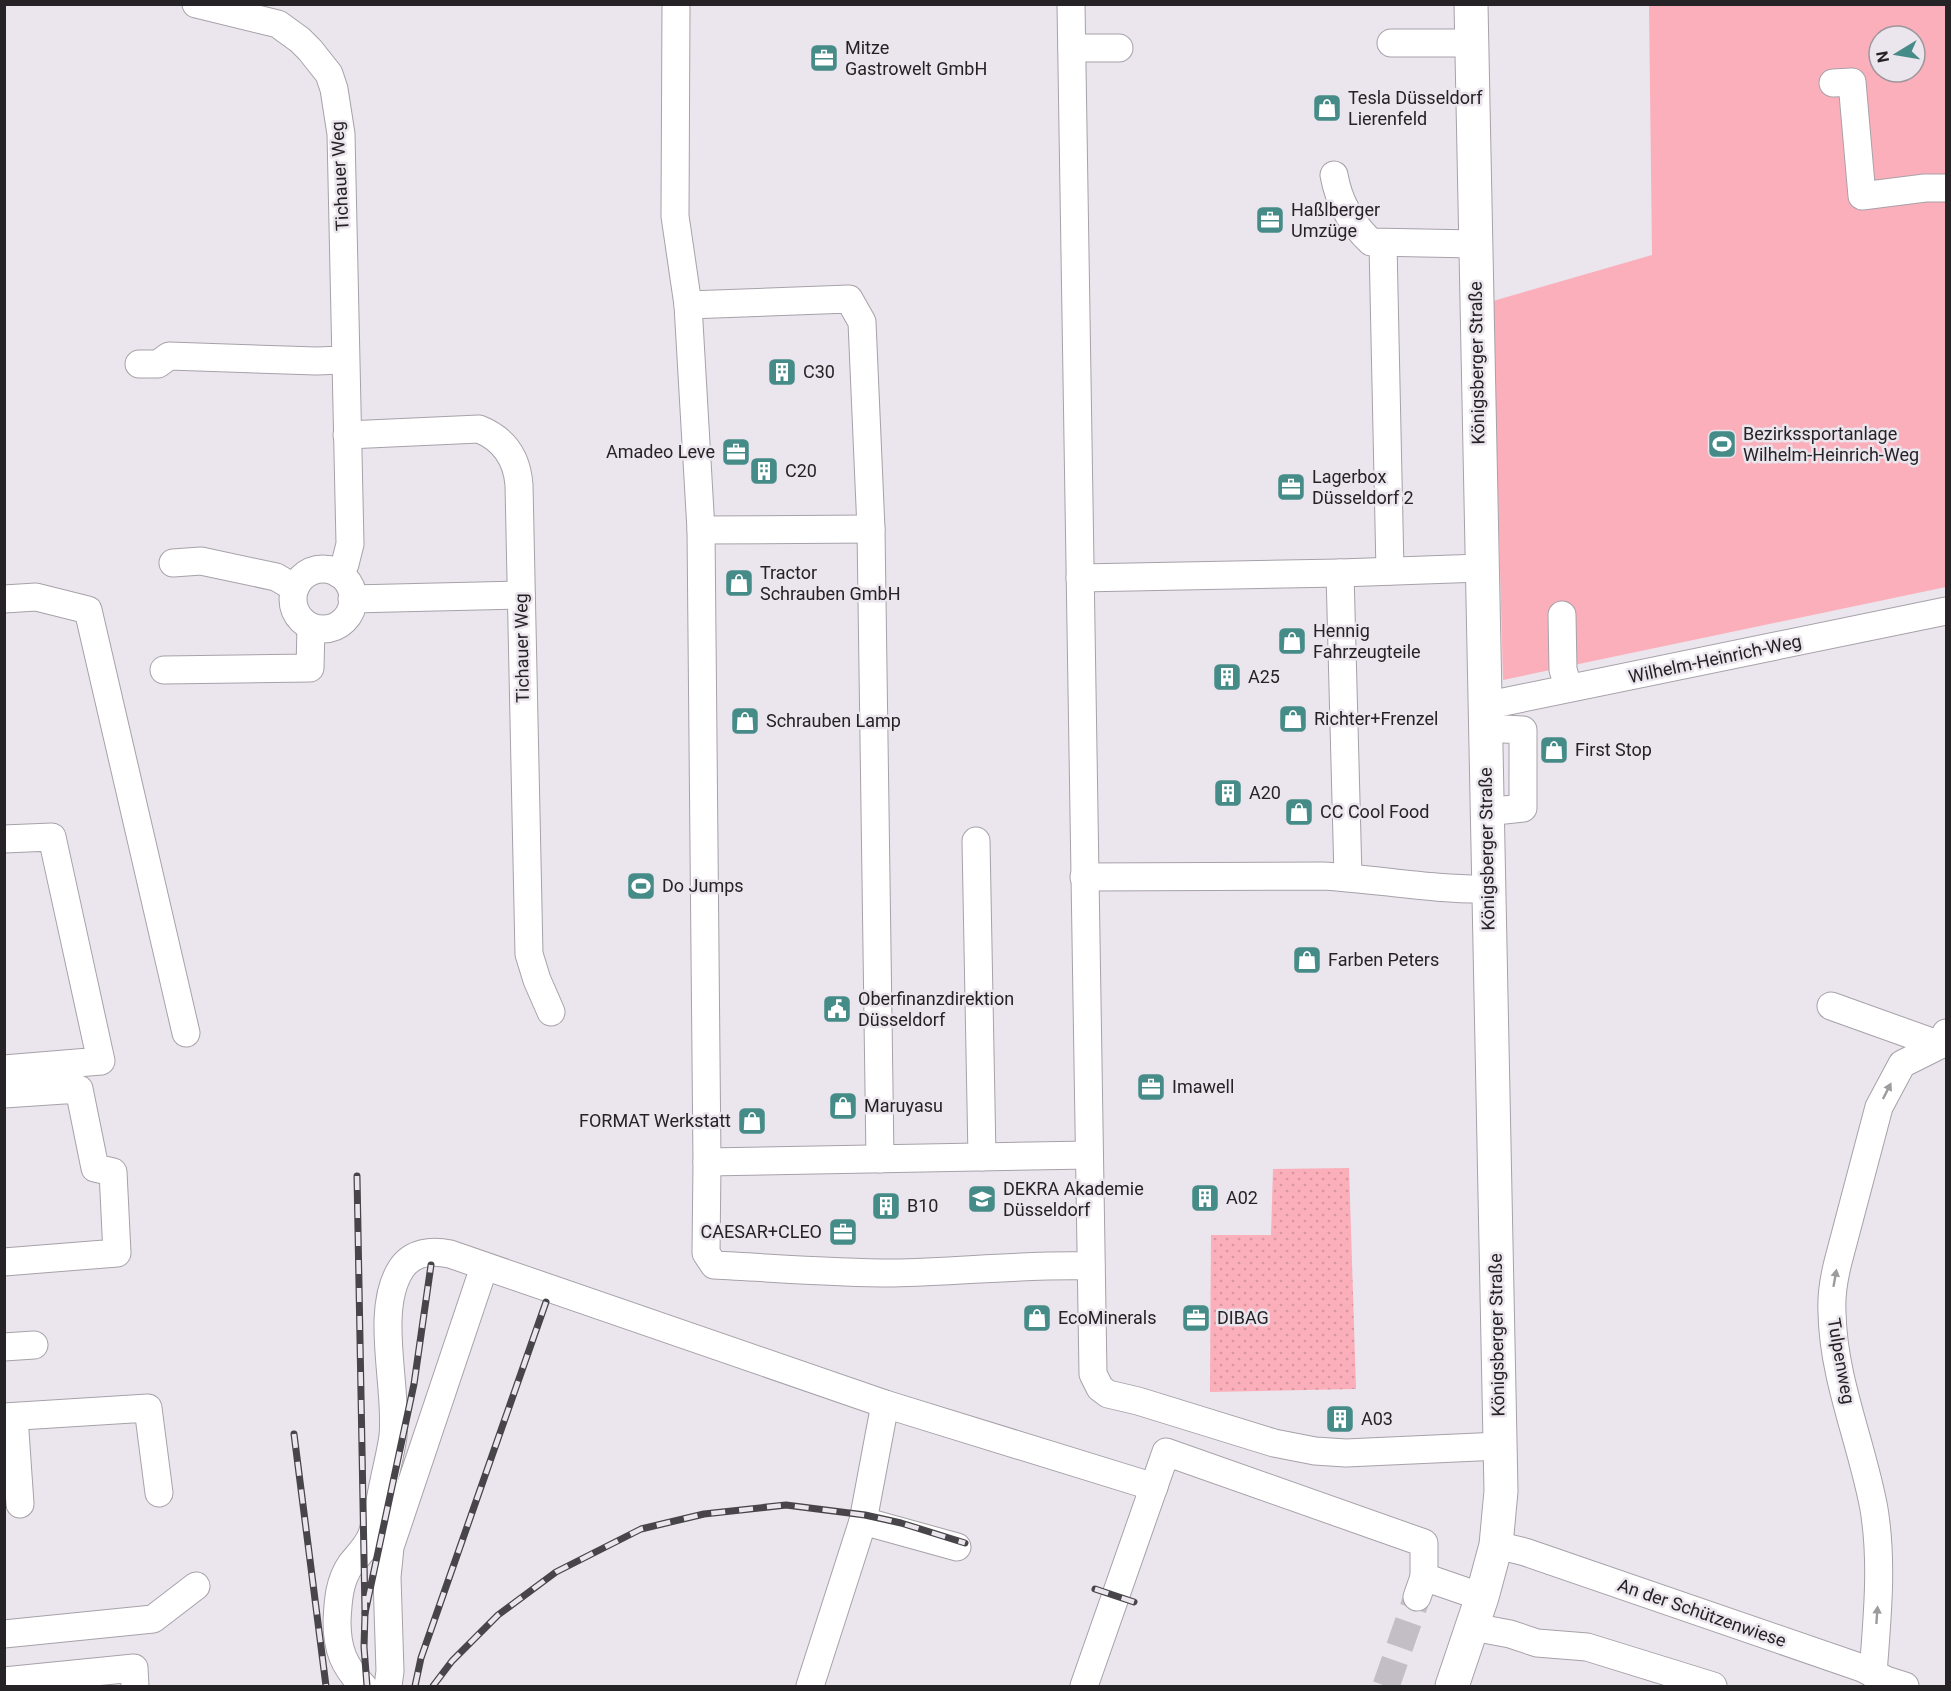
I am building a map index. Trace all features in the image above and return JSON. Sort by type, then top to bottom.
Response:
[{"type":"main road","name":"Königsberger Straße","points":[[1452,1686],[1477,1612],[1496,1545],[1500,1514],[1471,4]]},
{"type":"street","name":"Tichauer Weg","points":[[196,4],[278,24],[310,50],[328,74],[334,88],[340,134],[350,544],[345,564],[339,574]]},
{"type":"street","points":[[676,4],[675,216],[688,305],[701,530],[706,1253],[714,1265],[849,1272],[896,1273],[1056,1265],[1091,1266]]},
{"type":"street","points":[[1071,4],[1093,1374],[1100,1388],[1108,1394],[1274,1443],[1315,1451],[1346,1453],[1500,1446]]},
{"type":"street","points":[[1390,43],[1471,43]]},
{"type":"street","points":[[1072,48],[1119,48]]},
{"type":"street","points":[[1833,82],[1852,82],[1862,196],[1925,188],[1947,188]]},
{"type":"street","points":[[1334,175],[1341,202],[1358,229],[1371,242],[1475,244]]},
{"type":"street","points":[[1383,244],[1390,571]]},
{"type":"street","points":[[688,305],[849,298],[862,322],[872,529],[880,1159]]},
{"type":"street","points":[[139,364],[158,364],[169,356],[345,360]]},
{"type":"street","name":"Tichauer Weg","points":[[347,435],[479,429],[492,434],[513,457],[518,473],[529,954],[551,1012]]},
{"type":"street","points":[[701,530],[872,529]]},
{"type":"street","points":[[173,563],[201,561],[276,577],[295,588]]},
{"type":"street","points":[[1080,578],[1481,568]]},
{"type":"street","points":[[327,570],[339,574],[350,587],[352,598],[350,611],[336,626],[324,629],[311,627],[297,614],[293,601],[295,588],[302,577],[314,571],[327,570]]},
{"type":"street","points":[[1340,573],[1348,877]]},
{"type":"street","points":[[352,598],[521,595]]},
{"type":"street","points":[[4,599],[36,597],[88,610],[186,1033]]},
{"type":"street","name":"Wilhelm-Heinrich-Weg","points":[[1484,717],[1569,688],[1947,611]]},
{"type":"street","points":[[1562,615],[1563,670],[1569,688]]},
{"type":"street","points":[[164,670],[310,668],[311,627]]},
{"type":"street","points":[[4,839],[52,837],[101,1060],[4,1069]]},
{"type":"street","points":[[976,841],[982,1157]]},
{"type":"street","points":[[1084,877],[1348,877],[1461,890],[1488,889]]},
{"type":"street","name":"Tulpenweg","points":[[1831,1006],[1943,1039]]},
{"type":"street","name":"Tulpenweg","points":[[1887,1682],[1874,1508],[1845,1394],[1834,1337],[1833,1287],[1879,1107],[1902,1064],[1943,1039]]},
{"type":"street","points":[[4,1094],[79,1089],[95,1168],[113,1172],[117,1253],[4,1262]]},
{"type":"street","points":[[707,1162],[1089,1155]]},
{"type":"street","points":[[363,1686],[345,1664],[339,1646],[337,1622],[339,1592],[343,1578],[371,1536],[393,1435],[389,1323],[390,1302],[395,1283],[402,1268],[410,1259],[430,1251],[450,1254],[885,1404],[1154,1487]]},
{"type":"street","points":[[388,1686],[390,1671],[387,1577],[390,1547],[484,1267]]},
{"type":"street","points":[[4,1347],[34,1345]]},
{"type":"street","points":[[810,1686],[863,1521],[885,1404]]},
{"type":"street","points":[[20,1504],[9,1417],[148,1408],[159,1493]]},
{"type":"street","points":[[1084,1686],[1166,1452],[1424,1544],[1420,1587],[1477,1612],[1510,1634],[1537,1643],[1587,1647],[1713,1686]]},
{"type":"street","points":[[863,1521],[957,1547]]},
{"type":"street","name":"An der Schützenwiese","points":[[1496,1545],[1547,1560],[1851,1664],[1887,1682]]},
{"type":"street","points":[[4,1634],[153,1618],[196,1586]]},
{"type":"street","points":[[4,1681],[134,1668],[135,1686]]},
{"type":"shaded area","name":"Bezirkssportanlage Wilhelm-Heinrich-Weg","points":[[1649,5],[1946,5],[1946,587],[1503,680],[1493,301],[1652,255]]},
{"type":"shaded area","points":[[1349,1168],[1356,1389],[1210,1392],[1211,1235],[1271,1235],[1273,1169]]},
{"type":"tunnel","points":[[1386,1686],[1417,1597]]},
{"type":"railway","points":[[357,1176],[365,1613]]},
{"type":"railway","points":[[367,1686],[364,1647],[365,1613],[414,1384],[431,1265]]},
{"type":"railway","points":[[415,1686],[421,1658],[546,1302]]},
{"type":"railway","points":[[294,1434],[326,1686]]},
{"type":"railway","points":[[433,1686],[452,1661],[498,1615],[556,1572],[641,1529],[704,1514],[786,1505],[865,1515],[901,1523],[965,1543]]},
{"type":"railway","points":[[1095,1589],[1134,1602]]},
{"type":"place","name":"Mitze Gastrowelt GmbH","points":[[824,58]]},
{"type":"place","name":"Tesla Düsseldorf Lierenfeld","points":[[1327,108]]},
{"type":"place","name":"Haßlberger Umzüge","points":[[1270,220]]},
{"type":"place","name":"C30","points":[[782,372]]},
{"type":"place","name":"Bezirkssportanlage Wilhelm-Heinrich-Weg","points":[[1722,444]]},
{"type":"place","name":"Amadeo Leve","points":[[736,452]]},
{"type":"place","name":"C20","points":[[764,471]]},
{"type":"place","name":"Lagerbox Düsseldorf 2","points":[[1291,487]]},
{"type":"place","name":"Tractor Schrauben GmbH","points":[[739,583]]},
{"type":"place","name":"Hennig Fahrzeugteile","points":[[1292,641]]},
{"type":"place","name":"A25","points":[[1227,677]]},
{"type":"place","name":"Richter+Frenzel","points":[[1293,719]]},
{"type":"place","name":"Schrauben Lamp","points":[[745,721]]},
{"type":"place","name":"First Stop","points":[[1554,750]]},
{"type":"place","name":"A20","points":[[1228,793]]},
{"type":"place","name":"CC Cool Food","points":[[1299,812]]},
{"type":"place","name":"Do Jumps","points":[[641,886]]},
{"type":"place","name":"Farben Peters","points":[[1307,960]]},
{"type":"place","name":"Oberfinanzdirektion Düsseldorf","points":[[837,1009]]},
{"type":"place","name":"Imawell","points":[[1151,1087]]},
{"type":"place","name":"Maruyasu","points":[[843,1106]]},
{"type":"place","name":"FORMAT Werkstatt","points":[[752,1121]]},
{"type":"place","name":"A02","points":[[1205,1198]]},
{"type":"place","name":"DEKRA Akademie Düsseldorf","points":[[982,1199]]},
{"type":"place","name":"B10","points":[[886,1206]]},
{"type":"place","name":"CAESAR+CLEO","points":[[843,1232]]},
{"type":"place","name":"EcoMinerals","points":[[1037,1318]]},
{"type":"place","name":"DIBAG","points":[[1196,1318]]},
{"type":"place","name":"A03","points":[[1340,1419]]}]
